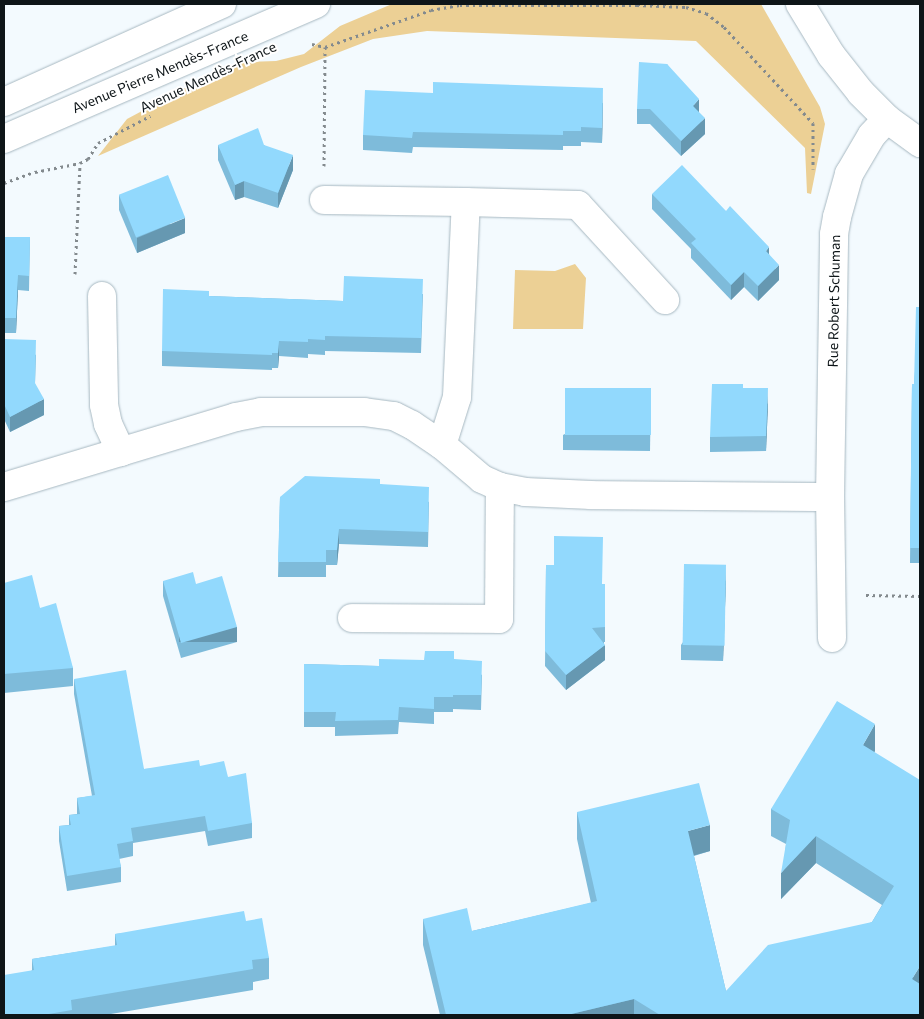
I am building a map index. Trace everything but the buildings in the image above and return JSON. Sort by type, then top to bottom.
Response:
[{"type":"street","points":[[4,102],[222,4]]},
{"type":"street","name":"Avenue Pierre Mendès-France","points":[[4,139],[316,4]]},
{"type":"street","points":[[800,4],[831,54],[861,93],[887,119],[920,143]]},
{"type":"street","name":"Rue Robert Schuman","points":[[832,638],[830,497],[834,251],[837,217],[843,191],[856,160],[872,135],[887,119]]},
{"type":"street","points":[[324,200],[578,205],[665,300]]},
{"type":"street","points":[[442,445],[457,397],[466,202]]},
{"type":"street","points":[[102,296],[104,405],[108,424],[121,452]]},
{"type":"street","points":[[4,487],[236,417],[261,412],[382,414],[394,416],[412,425],[442,445],[482,479],[500,487],[554,495],[830,497]]},
{"type":"street","points":[[352,618],[499,619],[500,487]]},
{"type":"path","points":[[305,46],[309,44],[324,47],[431,10],[460,5],[637,4],[686,7],[706,13],[724,27],[813,123],[813,178]]},
{"type":"path","points":[[324,47],[324,200]]},
{"type":"path","name":"Avenue Mendès-France","points":[[80,162],[88,158],[98,143],[151,115]]},
{"type":"path","points":[[4,183],[35,172],[80,162],[75,294],[102,296]]},
{"type":"path","points":[[832,595],[920,596]]},
{"type":"shaded area","points":[[392,4],[761,4],[820,107],[825,124],[811,194],[807,193],[805,148],[696,41],[427,31],[373,39],[301,67],[98,156],[127,119],[187,87],[241,62],[276,61],[304,54],[340,26]]},
{"type":"shaded area","points":[[575,264],[586,278],[583,329],[513,329],[515,270],[555,271]]}]
